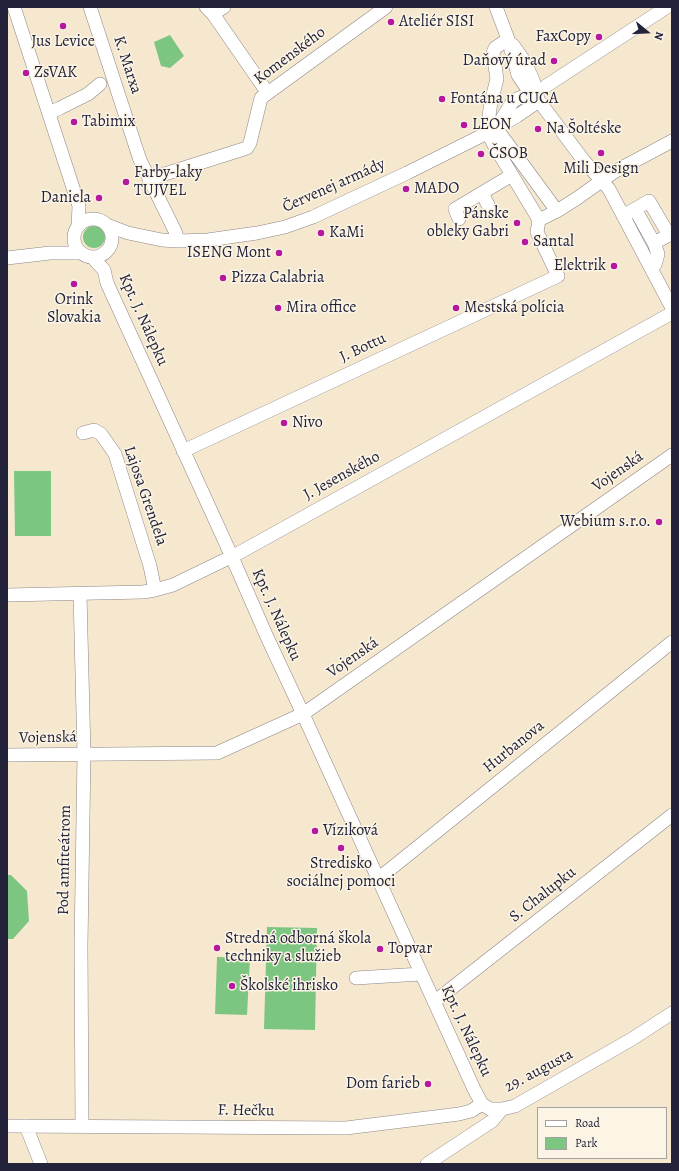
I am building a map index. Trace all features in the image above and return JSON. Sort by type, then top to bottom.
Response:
[{"type":"street","points":[[14,7],[79,206],[78,226]]},
{"type":"street","name":"K. Marxa","points":[[90,7],[140,160],[175,231],[178,241]]},
{"type":"street","name":"Komenského","points":[[149,179],[247,148],[250,143],[261,98],[267,92],[386,7]]},
{"type":"street","points":[[496,7],[508,39],[518,75],[584,161],[609,189],[672,308]]},
{"type":"street","points":[[546,86],[667,7]]},
{"type":"street","points":[[214,9],[267,92]]},
{"type":"street","points":[[508,39],[525,62],[533,80],[539,101]]},
{"type":"street","points":[[508,39],[495,48],[493,53],[497,79],[489,116],[493,130],[492,142],[539,220],[576,199],[614,172],[672,142]]},
{"type":"street","points":[[493,130],[513,101],[518,75]]},
{"type":"street","points":[[49,113],[88,94],[100,84]]},
{"type":"street","points":[[513,101],[525,96],[539,101]]},
{"type":"street","name":"Červenej armády","points":[[108,225],[128,233],[162,240],[178,241],[208,240],[257,233],[285,227],[313,217],[407,173],[493,130],[539,101]]},
{"type":"street","points":[[493,130],[557,211]]},
{"type":"street","points":[[459,219],[455,209],[512,175]]},
{"type":"street","points":[[482,194],[489,207]]},
{"type":"street","points":[[623,216],[649,201],[669,235],[654,243],[658,254],[655,265],[651,267]]},
{"type":"street","points":[[79,206],[92,219]]},
{"type":"street","points":[[87,255],[76,247],[74,239],[74,232],[84,221],[92,219],[99,220],[108,225],[112,234],[109,248]]},
{"type":"street","name":"J. Bottu","points":[[183,451],[558,276],[537,232],[539,220]]},
{"type":"street","points":[[7,258],[50,253],[99,257],[128,233]]},
{"type":"street","points":[[50,253],[74,239]]},
{"type":"street","name":"Kpt. J. Nálepku","points":[[109,248],[104,270],[107,284],[421,974],[482,1104]]},
{"type":"street","name":"Kpt. J. Nálepku","points":[[87,255],[104,270]]},
{"type":"street","name":"J. Jesenského","points":[[7,594],[143,592],[173,585],[232,557],[672,313]]},
{"type":"street","name":"Lajosa Grendela","points":[[84,433],[94,430],[101,434],[115,454],[156,590]]},
{"type":"street","name":"Vojenská","points":[[7,755],[217,753],[303,714],[672,455]]},
{"type":"street","name":"Pod amfiteátrom","points":[[80,594],[84,754],[81,945],[82,1126]]},
{"type":"street","name":"Hurbanova","points":[[378,879],[672,642]]},
{"type":"street","name":"S. Chalupku","points":[[434,1002],[672,815]]},
{"type":"street","name":"Kpt. J. Nálepku","points":[[356,978],[421,974]]},
{"type":"street","name":"29. augusta","points":[[427,1164],[492,1121],[502,1109],[515,1106],[632,1039],[672,1013]]},
{"type":"street","points":[[482,1104],[490,1109],[502,1109]]},
{"type":"street","name":"F. Hečku","points":[[7,1126],[346,1128],[459,1114],[471,1111],[482,1104]]},
{"type":"street","points":[[26,1126],[42,1164]]},
{"type":"green space","points":[[170,35],[184,56],[170,68],[161,66],[154,42]]},
{"type":"green space","points":[[94,226],[102,229],[105,237],[102,245],[94,248],[86,245],[83,237],[86,229]]},
{"type":"green space","points":[[14,471],[51,471],[51,536],[15,536]]},
{"type":"green space","points":[[7,875],[11,875],[27,891],[29,921],[13,939],[7,939]]},
{"type":"green space","points":[[267,927],[317,928],[315,1030],[264,1029]]},
{"type":"green space","name":"Školské ihrisko","points":[[217,957],[250,958],[247,1015],[215,1014]]},
{"type":"place","name":"Ateliér SISI","points":[[391,22]]},
{"type":"place","name":"Jus Levice","points":[[63,26]]},
{"type":"place","name":"FaxCopy","points":[[599,37]]},
{"type":"place","name":"Daňový úrad","points":[[554,61]]},
{"type":"place","name":"ZsVAK","points":[[26,73]]},
{"type":"place","name":"Fontána u CUCA","points":[[442,99]]},
{"type":"place","name":"Tabimix","points":[[74,122]]},
{"type":"place","name":"LEON","points":[[464,125]]},
{"type":"place","name":"Na Šoltéske","points":[[538,129]]},
{"type":"place","name":"Mili Design","points":[[601,153]]},
{"type":"place","name":"ČSOB","points":[[481,154]]},
{"type":"place","name":"Farby-laky TUJVEL","points":[[126,182]]},
{"type":"place","name":"MADO","points":[[406,189]]},
{"type":"place","name":"Daniela","points":[[99,198]]},
{"type":"place","name":"Pánske obleky Gabri","points":[[517,223]]},
{"type":"place","name":"KaMi","points":[[321,233]]},
{"type":"place","name":"Santal","points":[[525,242]]},
{"type":"place","name":"ISENG Mont","points":[[279,253]]},
{"type":"place","name":"Elektrik","points":[[614,266]]},
{"type":"place","name":"Pizza Calabria","points":[[223,278]]},
{"type":"place","name":"Orink Slovakia","points":[[74,284]]},
{"type":"place","name":"Mira office","points":[[278,308]]},
{"type":"place","name":"Mestská polícia","points":[[456,308]]},
{"type":"place","name":"Nivo","points":[[284,423]]},
{"type":"place","name":"Webium s.r.o.","points":[[659,522]]},
{"type":"place","name":"Víziková","points":[[315,831]]},
{"type":"place","name":"Stredisko sociálnej pomoci","points":[[341,848]]},
{"type":"place","name":"Stredná odborná škola techniky a služieb","points":[[217,948]]},
{"type":"place","name":"Topvar","points":[[380,949]]},
{"type":"place","name":"Školské ihrisko","points":[[232,986]]},
{"type":"place","name":"Dom farieb","points":[[428,1084]]}]
